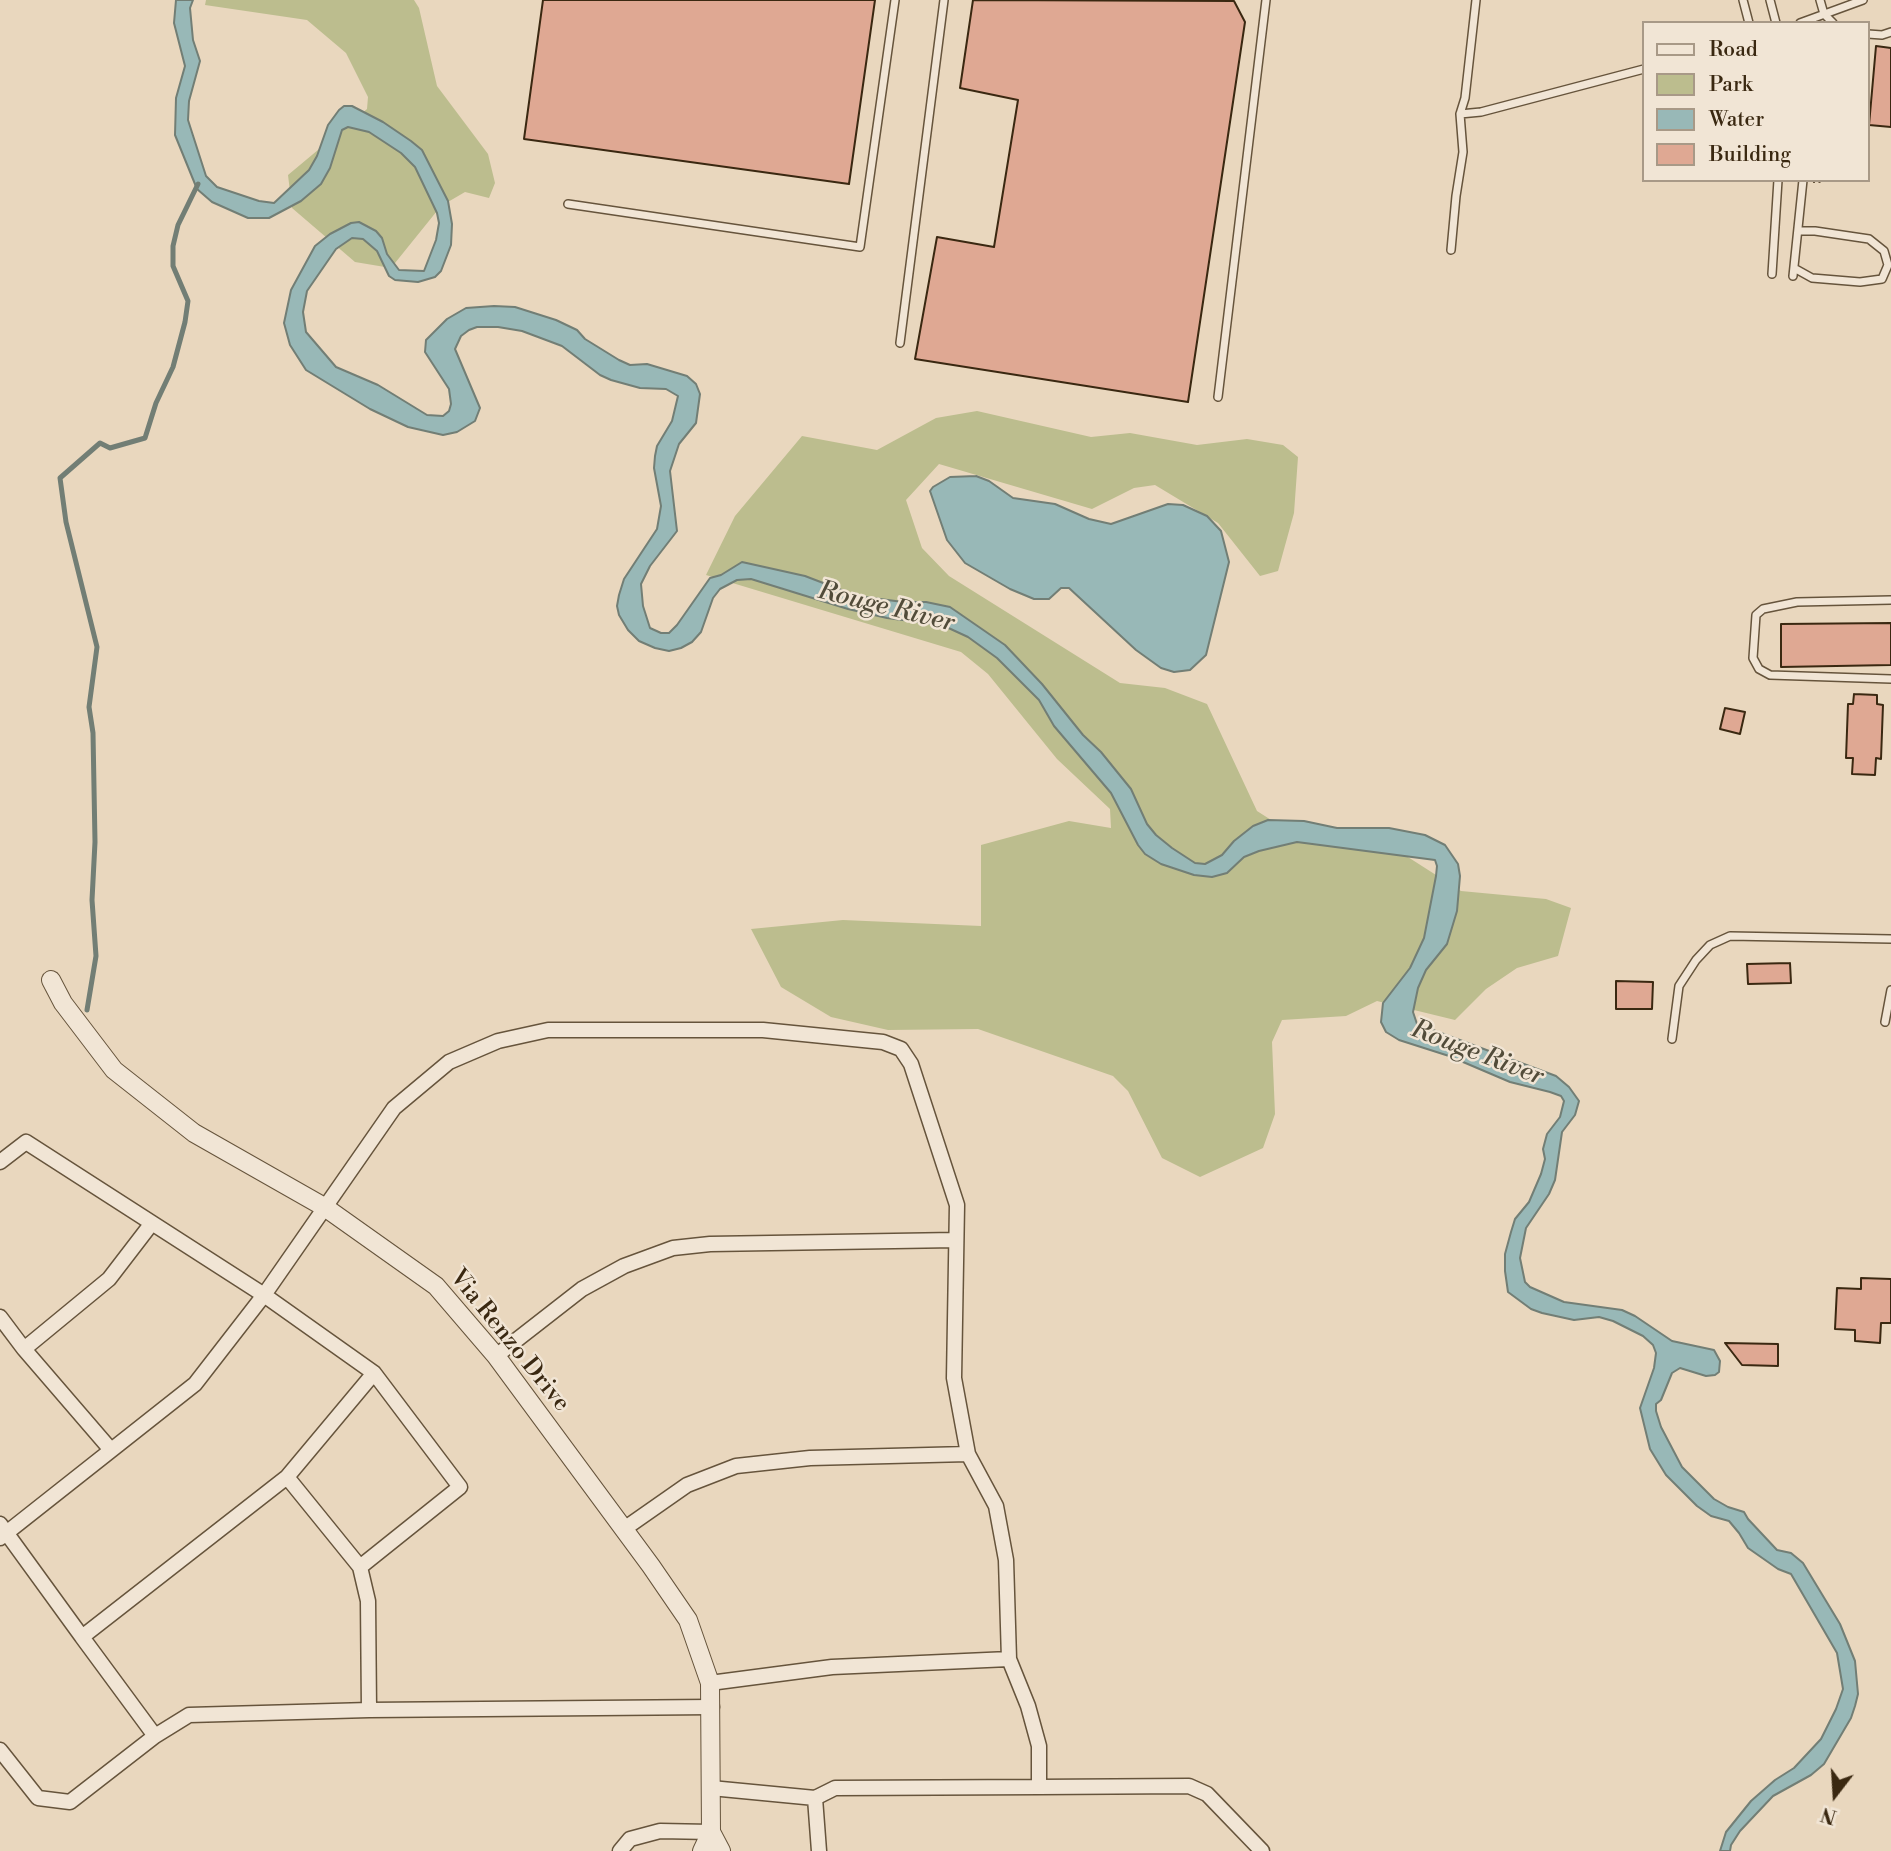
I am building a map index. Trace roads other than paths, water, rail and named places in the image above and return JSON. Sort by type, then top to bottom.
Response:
[{"type":"street","name":"Via Renzo Drive","points":[[51,980],[63,1003],[114,1070],[194,1133],[326,1208],[436,1286],[496,1356],[688,1620],[710,1683],[712,1707],[711,1832],[702,1851]]},
{"type":"street","points":[[155,1736],[2,1532],[195,1384],[264,1295],[394,1108],[449,1062],[498,1041],[548,1030],[763,1030],[883,1042],[901,1049],[911,1064],[957,1205],[954,1378],[968,1454],[996,1506],[1006,1560],[1009,1660],[1028,1706],[1039,1746],[1039,1787]]},
{"type":"street","points":[[0,1162],[26,1142],[264,1295],[374,1373],[460,1487],[360,1567]]},
{"type":"street","points":[[24,1349],[109,1279],[152,1223]]},
{"type":"street","points":[[496,1356],[582,1289],[624,1266],[673,1248],[710,1244],[955,1240]]},
{"type":"street","points":[[0,1317],[111,1450]]},
{"type":"street","points":[[82,1637],[287,1477],[374,1373]]},
{"type":"street","points":[[624,1529],[687,1485],[736,1465],[810,1458],[968,1454]]},
{"type":"street","points":[[287,1477],[360,1567],[368,1601],[369,1710]]},
{"type":"street","points":[[710,1683],[832,1667],[1009,1660]]},
{"type":"street","points":[[0,1751],[38,1798],[70,1802],[155,1736],[189,1714],[712,1707]]},
{"type":"street","points":[[711,1788],[815,1798],[835,1788],[1189,1786],[1207,1794],[1262,1851]]},
{"type":"street","points":[[815,1798],[819,1851]]},
{"type":"street","points":[[620,1851],[630,1839],[660,1832],[711,1832]]},
{"type":"street","name":"Via Renzo Drive","points":[[711,1832],[721,1851]]},
{"type":"lane","points":[[568,204],[860,247],[895,0]]},
{"type":"lane","points":[[900,343],[944,0]]},
{"type":"lane","points":[[1218,397],[1266,0]]},
{"type":"lane","points":[[1451,250],[1463,152],[1460,114],[1465,99],[1476,0]]},
{"type":"lane","points":[[1743,0],[1748,21]]},
{"type":"lane","points":[[1770,0],[1775,21]]},
{"type":"lane","points":[[1820,0],[1824,14],[1831,21]]},
{"type":"lane","points":[[1805,21],[1863,0]]},
{"type":"lane","points":[[1870,34],[1891,32]]},
{"type":"lane","points":[[1460,114],[1480,112],[1643,69]]},
{"type":"lane","points":[[1772,274],[1778,182]]},
{"type":"lane","points":[[1798,231],[1869,239],[1884,251],[1888,265],[1882,279],[1860,282],[1812,278],[1793,272],[1802,182]]},
{"type":"lane","points":[[1891,600],[1797,602],[1763,609],[1756,615],[1753,658],[1759,669],[1770,674],[1891,679]]},
{"type":"lane","points":[[1672,1039],[1679,986],[1696,960],[1710,945],[1730,936],[1891,939]]},
{"type":"lane","points":[[1885,1022],[1891,990]]},
{"type":"water","name":"Rouge River","points":[[176,0],[193,0],[190,8],[193,40],[200,61],[189,101],[188,120],[206,176],[217,187],[259,201],[274,203],[309,170],[328,125],[339,110],[344,106],[352,106],[383,122],[422,150],[448,201],[452,224],[451,245],[441,271],[435,277],[418,282],[395,280],[389,276],[377,251],[363,239],[352,238],[336,249],[307,291],[303,312],[306,332],[336,367],[378,385],[427,415],[443,416],[449,411],[451,404],[449,389],[425,352],[426,340],[447,319],[466,308],[494,306],[515,307],[556,320],[577,330],[585,339],[619,360],[630,365],[647,364],[687,376],[696,384],[700,394],[696,423],[679,444],[670,471],[677,531],[650,566],[641,584],[643,606],[650,628],[669,633],[710,578],[721,575],[742,562],[805,576],[857,596],[926,602],[950,607],[1005,645],[1042,684],[1131,789],[1147,824],[1156,835],[1195,863],[1205,864],[1222,855],[1253,826],[1268,820],[1304,821],[1337,828],[1389,828],[1425,835],[1445,845],[1458,864],[1460,876],[1457,911],[1447,944],[1426,970],[1418,988],[1413,1012],[1417,1024],[1556,1076],[1569,1087],[1579,1101],[1575,1115],[1562,1132],[1555,1180],[1549,1194],[1526,1228],[1520,1258],[1525,1282],[1530,1287],[1564,1302],[1622,1310],[1672,1341],[1714,1350],[1720,1361],[1719,1372],[1715,1375],[1706,1376],[1680,1368],[1672,1373],[1661,1400],[1656,1404],[1661,1427],[1682,1467],[1714,1499],[1744,1512],[1777,1550],[1791,1553],[1803,1563],[1840,1624],[1855,1661],[1858,1694],[1855,1706],[1851,1718],[1824,1764],[1811,1775],[1773,1796],[1740,1831],[1730,1851],[1720,1851],[1726,1832],[1751,1801],[1794,1768],[1821,1739],[1843,1689],[1837,1653],[1791,1574],[1778,1569],[1748,1548],[1729,1521],[1711,1516],[1697,1506],[1666,1475],[1650,1449],[1640,1408],[1654,1368],[1656,1353],[1653,1345],[1643,1336],[1613,1321],[1599,1317],[1574,1320],[1542,1313],[1531,1309],[1508,1292],[1505,1254],[1511,1232],[1515,1219],[1529,1202],[1541,1174],[1547,1134],[1560,1117],[1564,1101],[1561,1096],[1510,1082],[1449,1056],[1399,1040],[1386,1032],[1381,1022],[1383,1003],[1410,968],[1424,938],[1436,876],[1435,860],[1297,842],[1244,857],[1227,873],[1212,877],[1194,875],[1161,864],[1145,854],[1138,845],[1111,793],[1054,726],[1039,700],[997,658],[968,637],[942,625],[887,618],[848,609],[751,579],[737,580],[720,589],[713,598],[701,632],[692,642],[669,651],[639,641],[628,630],[617,606],[624,579],[657,529],[661,506],[654,468],[655,456],[657,446],[672,421],[678,396],[666,389],[640,388],[611,380],[600,375],[562,346],[522,331],[498,327],[477,327],[469,330],[461,336],[455,349],[480,408],[475,421],[457,432],[443,435],[408,427],[370,409],[306,370],[290,345],[284,323],[291,290],[315,246],[330,234],[351,223],[359,222],[376,231],[382,238],[387,254],[399,270],[424,271],[436,240],[439,223],[437,213],[415,167],[401,153],[369,132],[348,127],[342,130],[330,168],[321,184],[301,201],[269,218],[248,218],[212,202],[197,189],[175,135],[176,98],[185,66],[174,23]]},
{"type":"water","points":[[976,476],[989,481],[1013,498],[1055,504],[1089,519],[1111,524],[1168,504],[1183,505],[1207,516],[1221,531],[1229,562],[1206,655],[1190,670],[1174,672],[1161,668],[1136,650],[1069,588],[1061,588],[1049,599],[1034,599],[1010,589],[965,563],[947,540],[930,491],[950,477]]},
{"type":"waterway","points":[[87,1010],[96,956],[92,900],[95,842],[93,733],[89,707],[97,647],[66,522],[60,478],[100,443],[110,448],[145,438],[156,403],[173,367],[185,322],[188,301],[173,266],[173,246],[178,225],[198,184]]}]
